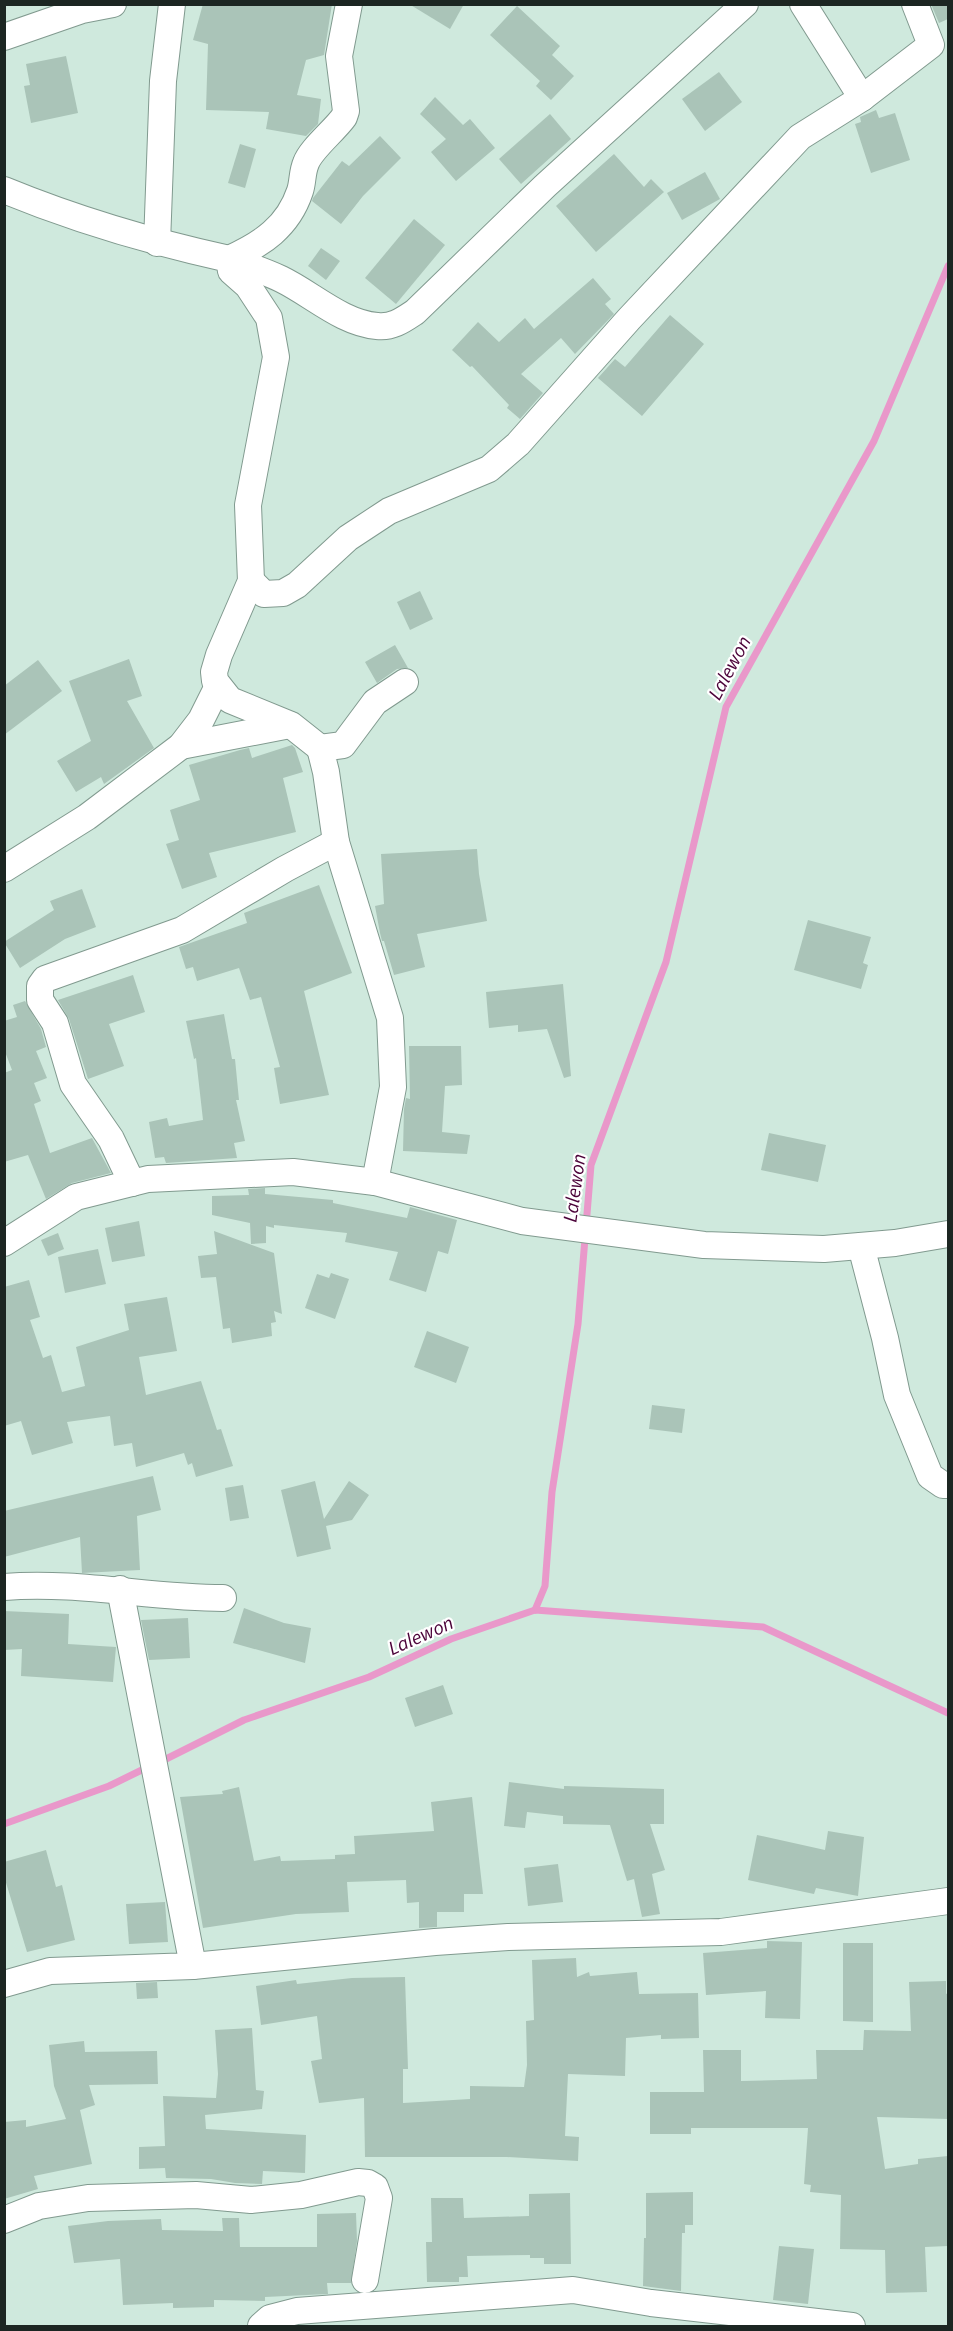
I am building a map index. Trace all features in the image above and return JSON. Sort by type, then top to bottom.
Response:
[{"type":"street","points":[[4,37],[82,10],[113,4]]},
{"type":"street","points":[[158,243],[163,81],[172,4]]},
{"type":"street","points":[[229,259],[256,247],[284,222],[300,191],[306,162],[344,117],[346,111],[339,56],[349,4]]},
{"type":"street","points":[[4,190],[66,216],[122,230],[158,243],[229,259],[280,279],[363,324],[379,327],[398,323],[415,312],[545,186],[745,4]]},
{"type":"street","points":[[803,4],[862,98]]},
{"type":"street","points":[[251,581],[264,594],[283,593],[297,585],[348,538],[389,511],[489,468],[518,444],[629,319],[800,137],[862,98],[932,45],[915,4]]},
{"type":"street","points":[[229,259],[231,271],[248,286],[269,318],[276,357],[248,505],[251,581],[214,672],[218,686],[230,700],[291,725],[320,748],[326,771],[336,842],[390,1018],[393,1087],[375,1182]]},
{"type":"street","points":[[320,748],[343,745],[375,702],[405,682]]},
{"type":"street","points":[[4,869],[87,817],[181,746],[201,720],[218,686]]},
{"type":"street","points":[[181,746],[291,725]]},
{"type":"street","points":[[132,1183],[111,1139],[73,1084],[55,1023],[40,1000],[40,986],[45,979],[182,930],[285,869],[336,842]]},
{"type":"street","points":[[4,1243],[76,1197],[148,1179],[293,1172],[375,1182],[522,1221],[704,1245],[824,1249],[948,1234]]},
{"type":"street","points":[[861,1246],[900,1405],[930,1476],[948,1485]]},
{"type":"street","points":[[4,1587],[34,1585],[120,1589],[184,1598],[222,1598]]},
{"type":"street","points":[[120,1589],[193,1966]]},
{"type":"street","points":[[4,1984],[50,1971],[193,1966],[435,1942],[508,1937],[721,1932],[948,1901]]},
{"type":"street","points":[[4,2220],[39,2206],[88,2198],[196,2195],[251,2200],[368,2183],[375,2187],[379,2198],[365,2280],[356,2306]]},
{"type":"street","points":[[365,2280],[384,2303]]},
{"type":"street","points":[[261,2326],[270,2318],[297,2311],[573,2290],[651,2303],[852,2326]]},
{"type":"building","points":[[203,4],[332,4],[324,55],[306,60],[297,95],[321,99],[318,124],[306,136],[266,129],[269,112],[206,110],[208,44],[193,40]]},
{"type":"building","points":[[409,4],[464,4],[450,29]]},
{"type":"building","points":[[931,4],[948,4],[948,19],[939,23]]},
{"type":"building","points":[[517,6],[560,46],[552,55],[574,76],[551,100],[536,86],[540,81],[490,35]]},
{"type":"building","points":[[66,56],[78,113],[31,123],[24,86],[30,85],[26,64]]},
{"type":"building","points":[[719,72],[742,102],[705,131],[682,99]]},
{"type":"building","points":[[435,97],[463,125],[470,119],[495,148],[456,181],[431,152],[446,139],[420,114]]},
{"type":"building","points":[[876,110],[879,118],[895,113],[910,160],[871,173],[855,124],[861,122],[860,117]]},
{"type":"building","points":[[550,114],[571,139],[521,184],[499,159]]},
{"type":"building","points":[[380,136],[401,158],[363,196],[341,224],[312,201],[313,198],[342,161],[349,166]]},
{"type":"building","points":[[240,144],[256,149],[245,188],[228,183]]},
{"type":"building","points":[[614,154],[644,187],[651,179],[664,192],[596,252],[556,206]]},
{"type":"building","points":[[705,172],[720,199],[682,220],[667,193]]},
{"type":"building","points":[[414,219],[445,245],[396,304],[365,278]]},
{"type":"building","points":[[321,248],[340,261],[326,280],[308,266]]},
{"type":"building","points":[[593,278],[611,299],[605,304],[614,314],[575,354],[561,338],[521,374],[543,393],[520,419],[507,408],[509,405],[472,366],[470,367],[452,350],[478,322],[499,342],[525,318],[534,329]]},
{"type":"building","points":[[670,315],[704,344],[642,416],[598,378],[615,359],[625,367]]},
{"type":"building","points":[[420,591],[433,619],[410,630],[397,602]]},
{"type":"building","points":[[395,645],[408,668],[397,669],[377,683],[365,662]]},
{"type":"building","points":[[129,659],[142,696],[127,701],[154,748],[104,784],[101,777],[76,792],[57,761],[91,741],[69,681]]},
{"type":"building","points":[[38,660],[62,691],[4,735],[4,686]]},
{"type":"building","points":[[292,745],[303,772],[283,778],[296,832],[209,853],[217,877],[182,889],[166,844],[179,840],[170,810],[200,800],[189,765],[249,748],[252,758]]},
{"type":"building","points":[[477,849],[487,921],[417,934],[425,967],[394,975],[384,941],[382,941],[375,906],[384,904],[381,854]]},
{"type":"building","points":[[319,885],[352,973],[304,991],[329,1095],[280,1104],[274,1068],[280,1067],[261,997],[250,1000],[239,968],[197,981],[193,967],[186,969],[179,947],[247,923],[244,913]]},
{"type":"building","points":[[82,889],[96,927],[65,939],[20,968],[4,942],[54,910],[50,901]]},
{"type":"building","points":[[808,920],[871,937],[863,963],[868,965],[861,989],[794,970]]},
{"type":"building","points":[[133,975],[145,1012],[109,1024],[124,1066],[88,1079],[69,1019],[58,1000]]},
{"type":"building","points":[[563,984],[571,1076],[564,1078],[547,1029],[518,1032],[518,1025],[489,1028],[486,992]]},
{"type":"building","points":[[25,1001],[41,1029],[46,1047],[36,1051],[47,1078],[34,1083],[41,1101],[34,1104],[50,1153],[92,1138],[111,1173],[72,1183],[46,1199],[28,1155],[4,1162],[4,1073],[12,1070],[4,1049],[4,1021],[17,1017],[13,1005]]},
{"type":"building","points":[[224,1014],[232,1059],[235,1059],[239,1100],[236,1100],[245,1141],[234,1143],[237,1158],[166,1163],[164,1157],[155,1158],[149,1122],[167,1118],[169,1126],[203,1120],[196,1058],[194,1059],[186,1021]]},
{"type":"building","points":[[409,1046],[461,1046],[462,1085],[445,1086],[442,1132],[470,1135],[467,1154],[403,1151],[404,1109],[406,1098],[410,1099]]},
{"type":"building","points":[[769,1133],[826,1145],[818,1182],[761,1170]]},
{"type":"building","points":[[265,1188],[265,1194],[333,1200],[333,1203],[407,1218],[410,1207],[457,1220],[448,1254],[438,1251],[426,1292],[389,1280],[398,1252],[345,1242],[347,1233],[274,1225],[274,1228],[266,1226],[266,1243],[251,1244],[250,1223],[212,1215],[212,1196],[249,1195],[248,1189]]},
{"type":"building","points":[[139,1221],[145,1256],[112,1262],[105,1228]]},
{"type":"building","points":[[214,1231],[274,1253],[282,1314],[274,1311],[276,1322],[271,1323],[272,1336],[232,1343],[230,1328],[223,1329],[216,1277],[201,1278],[198,1256],[217,1254]]},
{"type":"building","points":[[58,1233],[64,1249],[48,1256],[41,1240]]},
{"type":"building","points":[[98,1249],[106,1284],[65,1293],[58,1257]]},
{"type":"building","points":[[331,1273],[349,1279],[335,1319],[305,1308],[317,1274],[329,1278]]},
{"type":"building","points":[[29,1280],[40,1317],[30,1320],[43,1358],[51,1355],[62,1392],[85,1386],[76,1347],[129,1330],[124,1304],[167,1297],[177,1351],[139,1357],[146,1395],[201,1381],[217,1430],[221,1429],[233,1466],[196,1477],[192,1463],[188,1465],[184,1453],[136,1467],[132,1443],[114,1446],[110,1416],[67,1422],[73,1443],[32,1455],[21,1421],[4,1426],[4,1287]]},
{"type":"building","points":[[427,1331],[469,1347],[456,1383],[414,1367]]},
{"type":"building","points":[[652,1405],[685,1409],[682,1433],[649,1429]]},
{"type":"building","points":[[153,1476],[161,1510],[137,1516],[140,1570],[82,1573],[80,1537],[4,1557],[4,1511]]},
{"type":"building","points":[[315,1481],[324,1519],[349,1481],[369,1495],[352,1520],[326,1526],[331,1549],[297,1557],[281,1490]]},
{"type":"building","points":[[243,1485],[249,1518],[230,1521],[225,1488]]},
{"type":"building","points":[[244,1608],[284,1623],[311,1628],[305,1663],[233,1643]]},
{"type":"building","points":[[4,1611],[69,1614],[68,1644],[116,1647],[113,1682],[21,1676],[22,1649],[4,1650]]},
{"type":"building","points":[[188,1618],[190,1658],[149,1660],[141,1620]]},
{"type":"building","points":[[443,1685],[453,1714],[415,1727],[405,1698]]},
{"type":"building","points":[[509,1782],[564,1789],[564,1786],[664,1789],[664,1824],[650,1824],[665,1870],[652,1874],[660,1914],[642,1917],[634,1879],[627,1881],[610,1825],[563,1824],[563,1816],[527,1812],[525,1828],[504,1826]]},
{"type":"building","points":[[239,1787],[254,1861],[280,1856],[281,1861],[335,1859],[335,1855],[355,1854],[354,1836],[434,1831],[431,1802],[472,1797],[483,1894],[464,1894],[464,1912],[437,1912],[437,1927],[419,1928],[419,1902],[407,1903],[406,1880],[347,1882],[349,1912],[296,1914],[203,1928],[180,1797],[223,1794],[222,1791]]},
{"type":"building","points":[[828,1831],[864,1837],[858,1896],[816,1888],[814,1894],[748,1880],[757,1835],[825,1850]]},
{"type":"building","points":[[46,1850],[56,1887],[62,1885],[75,1940],[27,1952],[4,1876],[4,1862]]},
{"type":"building","points":[[558,1864],[563,1902],[528,1906],[524,1868]]},
{"type":"building","points":[[165,1902],[168,1942],[129,1944],[126,1904]]},
{"type":"building","points":[[767,1941],[802,1942],[800,2019],[765,2018],[766,1991],[706,1995],[703,1953],[767,1948]]},
{"type":"building","points":[[843,1943],[873,1943],[873,2022],[843,2021]]},
{"type":"building","points":[[576,1958],[577,1977],[589,1972],[590,1976],[637,1972],[639,1994],[698,1993],[699,2038],[661,2039],[661,2035],[626,2038],[625,2076],[568,2074],[565,2136],[579,2137],[578,2161],[507,2157],[365,2157],[364,2098],[319,2103],[311,2061],[322,2059],[317,2016],[261,2025],[256,1986],[296,1980],[297,1984],[352,1978],[405,1977],[408,2069],[403,2069],[403,2103],[470,2099],[470,2086],[524,2087],[527,2065],[526,2021],[534,2020],[532,1960]]},
{"type":"building","points":[[946,1981],[946,1994],[948,1993],[948,2119],[877,2117],[885,2169],[918,2164],[918,2159],[948,2156],[948,2246],[925,2247],[927,2292],[886,2293],[885,2250],[840,2249],[841,2195],[810,2192],[811,2185],[804,2184],[808,2128],[691,2128],[691,2134],[650,2134],[650,2092],[704,2092],[703,2050],[741,2050],[741,2081],[817,2079],[816,2050],[863,2050],[864,2030],[911,2031],[909,1982]]},
{"type":"building","points":[[157,1982],[158,1998],[137,1999],[136,1983]]},
{"type":"building","points":[[252,2028],[256,2090],[264,2091],[262,2109],[205,2115],[206,2129],[306,2135],[305,2173],[263,2171],[262,2184],[211,2179],[166,2178],[165,2168],[139,2169],[139,2147],[165,2146],[163,2096],[216,2098],[218,2074],[215,2030]]},
{"type":"building","points":[[84,2041],[85,2052],[157,2051],[158,2084],[89,2085],[95,2105],[80,2110],[92,2164],[34,2176],[38,2189],[4,2199],[4,2122],[26,2120],[26,2127],[66,2119],[54,2086],[49,2045]]},
{"type":"building","points":[[693,2192],[693,2225],[685,2225],[685,2233],[682,2233],[681,2291],[643,2286],[646,2193]]},
{"type":"building","points":[[570,2193],[571,2264],[544,2264],[544,2258],[530,2258],[530,2255],[467,2256],[468,2277],[459,2277],[459,2282],[427,2282],[426,2242],[432,2242],[431,2198],[463,2198],[464,2218],[529,2216],[529,2194]]},
{"type":"building","points":[[356,2213],[357,2241],[351,2283],[327,2283],[328,2294],[265,2297],[265,2301],[214,2300],[214,2307],[173,2308],[173,2303],[123,2305],[120,2259],[74,2263],[68,2226],[108,2221],[161,2219],[162,2230],[223,2231],[222,2218],[239,2218],[240,2247],[317,2247],[317,2214]]},
{"type":"building","points":[[779,2246],[814,2249],[808,2304],[773,2300]]},
{"type":"waterway","name":"Lalewon","points":[[535,1610],[545,1586],[552,1492],[578,1324],[591,1165],[666,962],[726,707],[874,441],[948,266]]},
{"type":"waterway","points":[[160,1762],[244,1720],[369,1677],[451,1639],[535,1610],[763,1627],[948,1713]]},
{"type":"waterway","name":"Lalewon","points":[[4,1824],[109,1786],[150,1766]]}]
